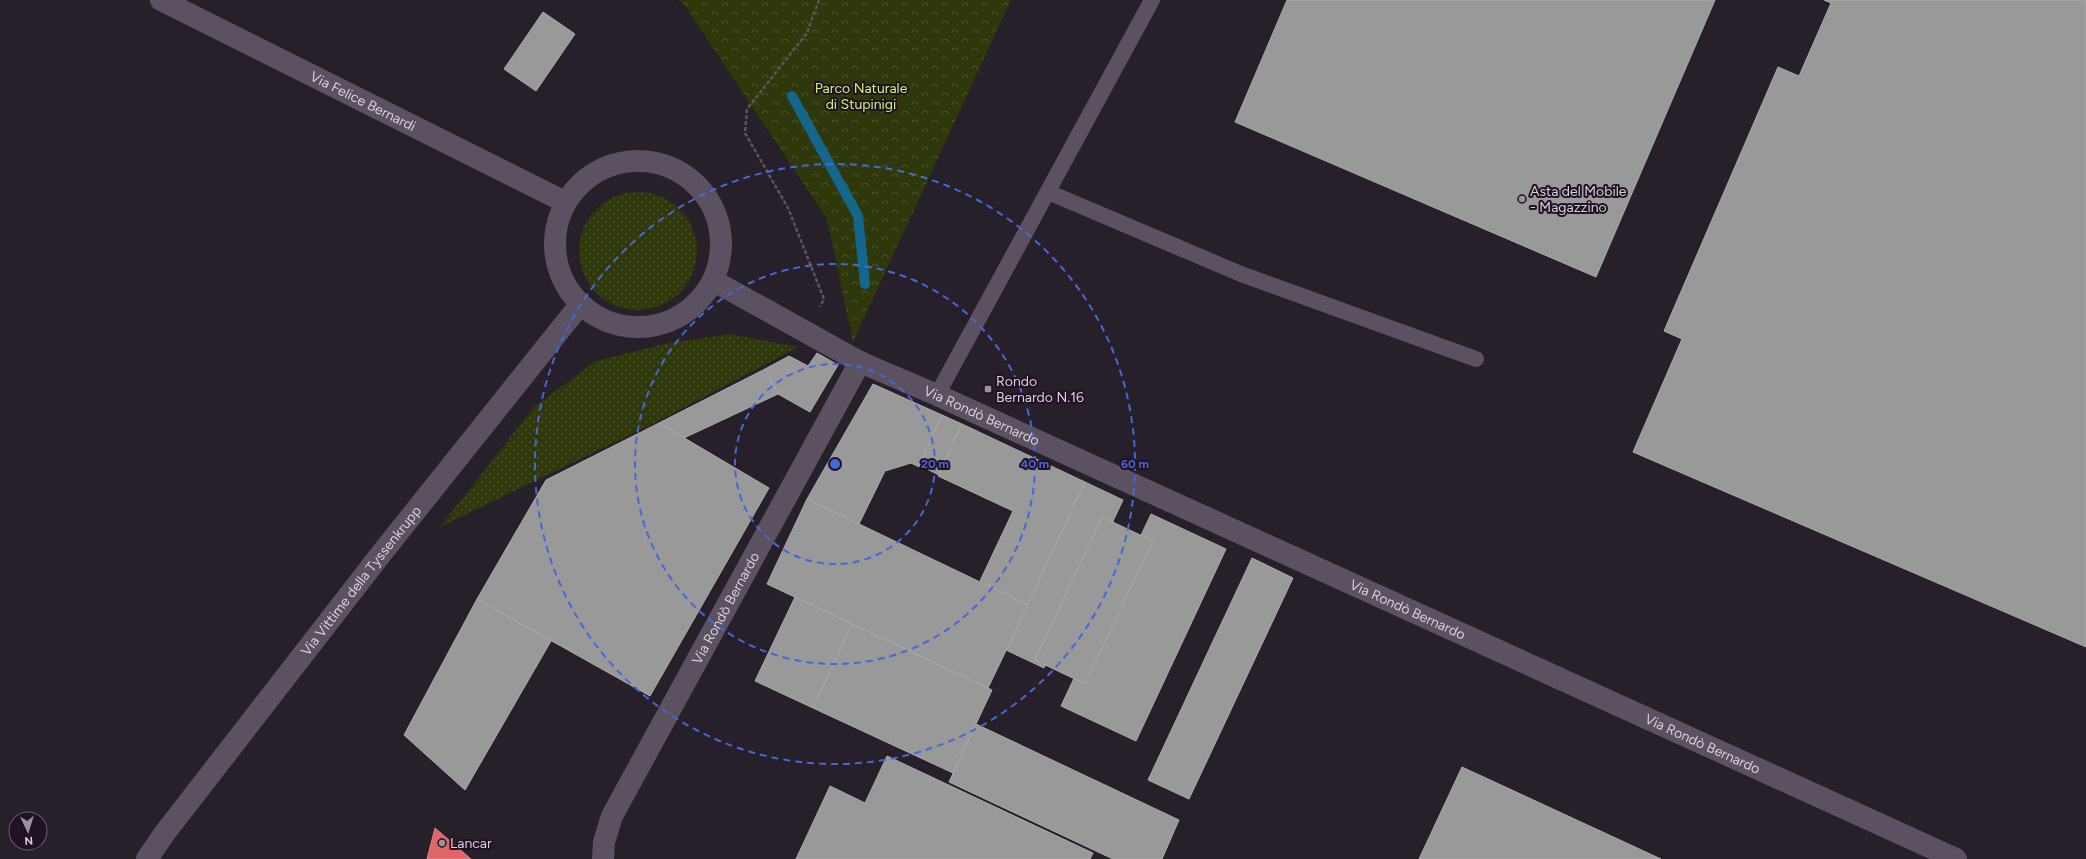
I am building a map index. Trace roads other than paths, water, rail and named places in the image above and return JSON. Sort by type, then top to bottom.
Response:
[{"type":"street","name":"Via Felice Bernardi","points":[[161,0],[566,202]]},
{"type":"street","points":[[627,161],[659,163],[685,175],[706,194],[719,219],[722,249],[714,281],[687,313],[654,327],[612,324],[580,306],[561,279],[554,253],[557,223],[566,202],[596,172],[627,161]]},
{"type":"street","name":"Via Rondò Bernardo","points":[[714,281],[860,362],[936,394],[1956,859]]},
{"type":"street","name":"Via Vittime della Tyssenkrupp","points":[[147,859],[164,834],[381,554],[580,306]]},
{"type":"street","name":"Via Rondò Bernardo","points":[[603,859],[604,842],[612,816],[860,362]]},
{"type":"lane","points":[[936,394],[1152,0]]},
{"type":"lane","points":[[1048,192],[1241,274],[1476,359]]},
{"type":"waterway","points":[[792,96],[858,216],[865,284]]},
{"type":"place","name":"Asta del Mobile - Magazzino","points":[[1522,199]]},
{"type":"place","name":"Rondo Bernardo N.16","points":[[988,389]]},
{"type":"place","name":"Lancar","points":[[442,843]]},
{"type":"park label","name":"Parco Naturale di Stupinigi","points":[[861,96]]}]
